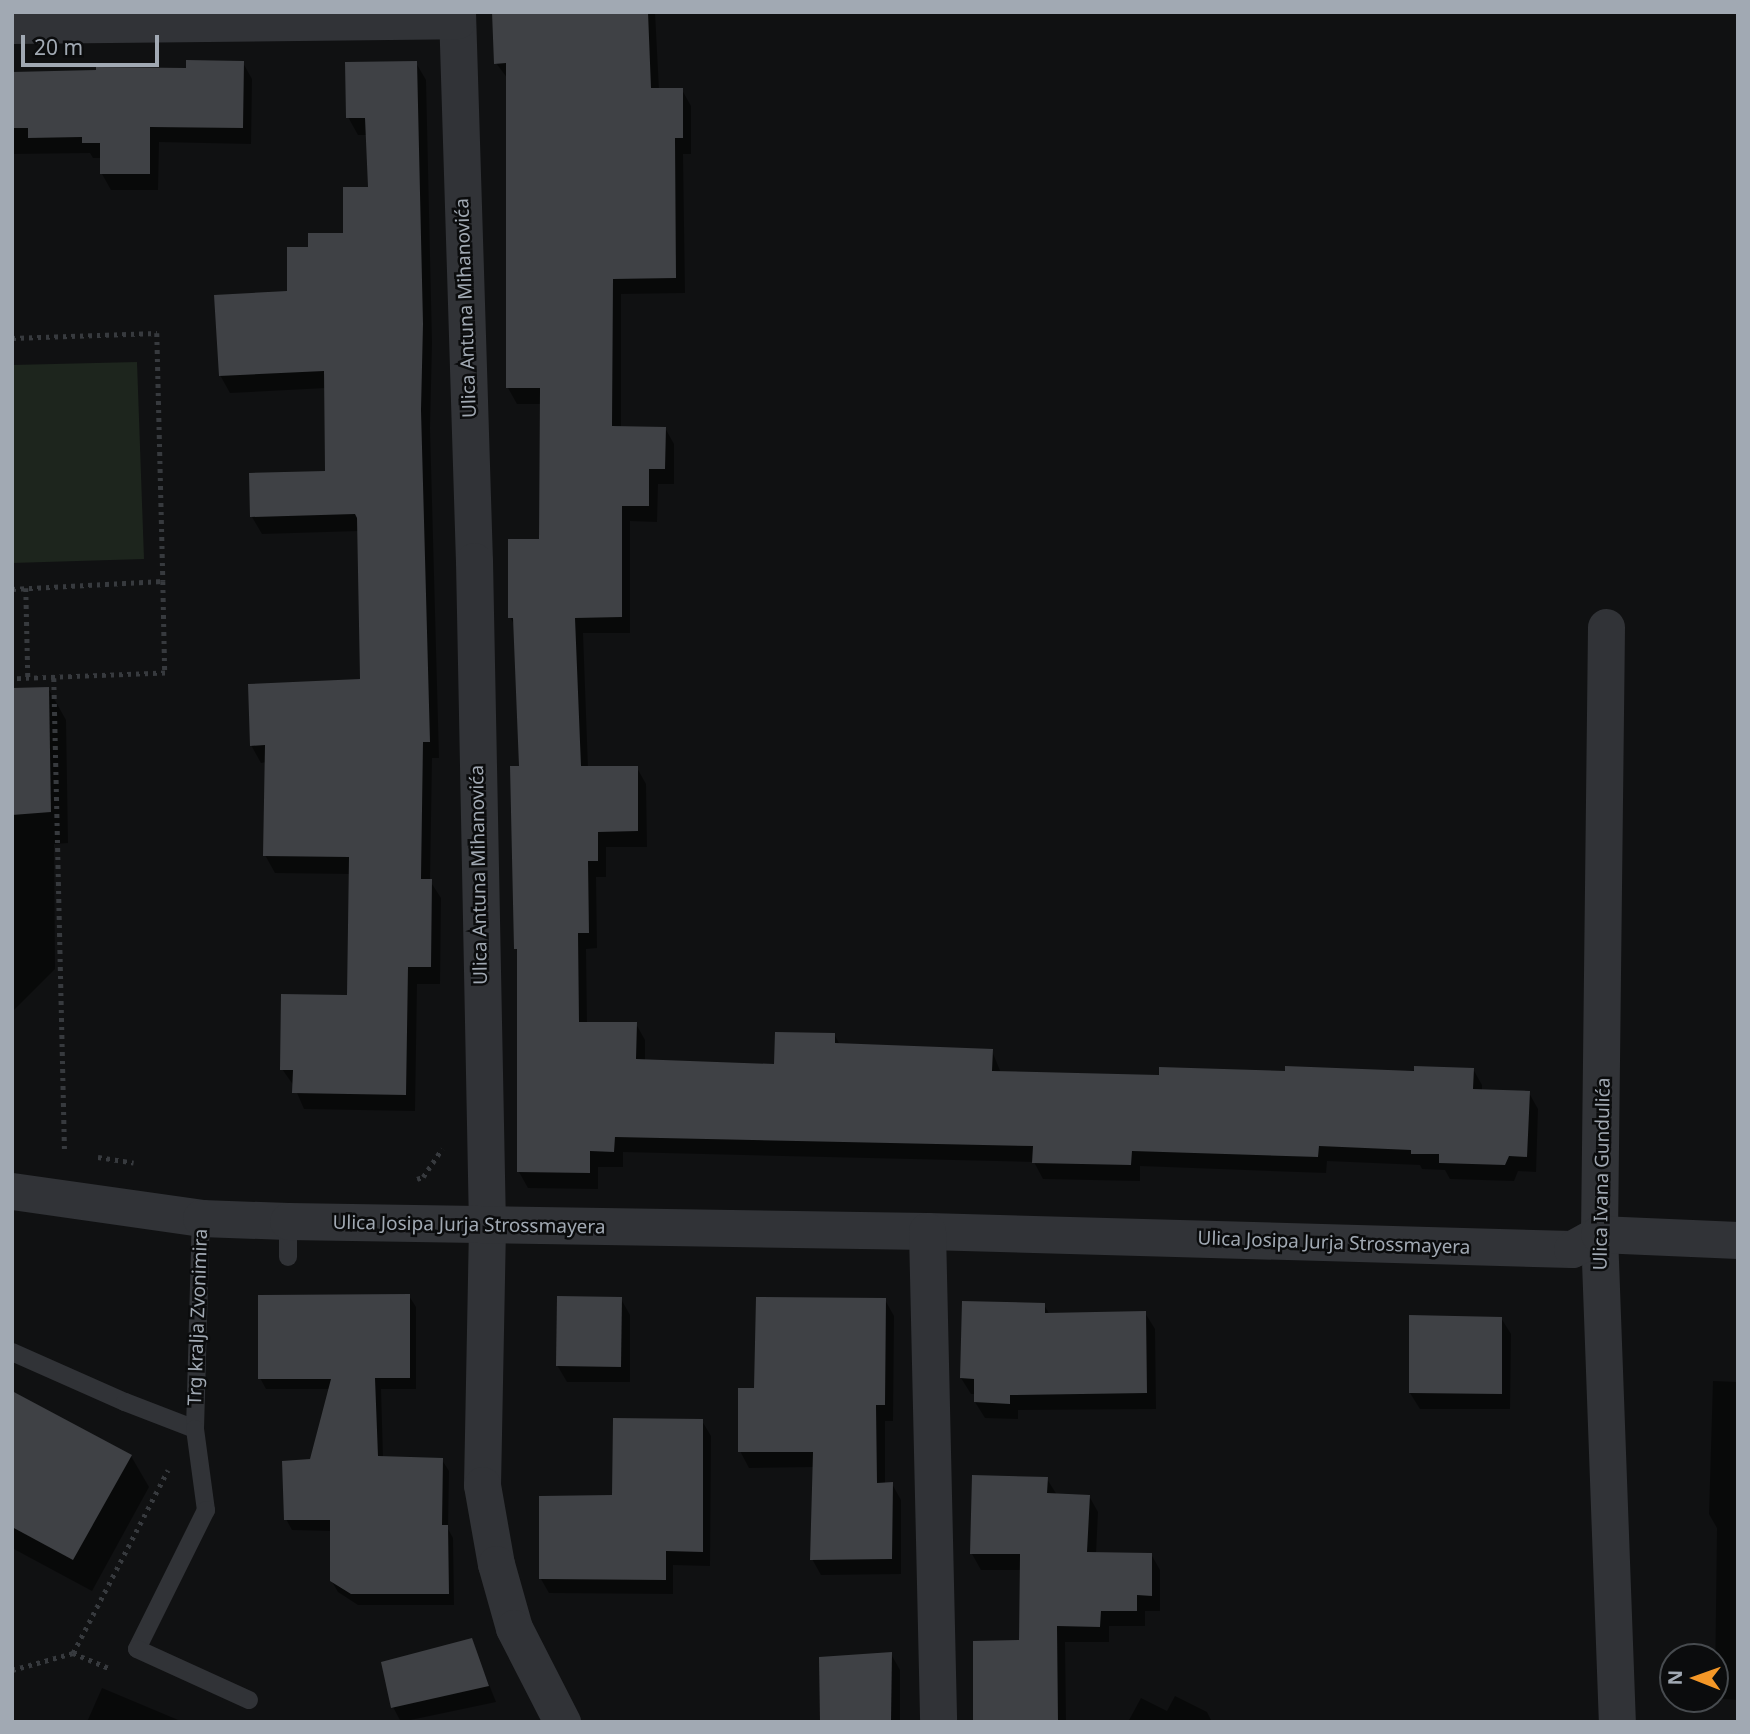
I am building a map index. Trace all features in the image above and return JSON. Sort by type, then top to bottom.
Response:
[{"type":"street","points":[[12,24],[457,16]]},
{"type":"street","name":"Ulica Antuna Mihanovića","points":[[457,16],[474,575],[487,1226],[482,1485],[496,1564],[514,1629],[562,1722]]},
{"type":"street","name":"Ulica Ivana Gundulića","points":[[1606,627],[1599,1234],[1617,1722]]},
{"type":"street","name":"Ulica Josipa Jurja Strossmayera","points":[[12,1191],[201,1218],[288,1221],[927,1231],[1572,1249],[1599,1234],[1738,1240]]},
{"type":"street","points":[[927,1231],[938,1722]]},
{"type":"lane","name":"Trg kralja Zvonimira","points":[[12,1352],[125,1402],[195,1429],[201,1218]]},
{"type":"lane","points":[[288,1221],[288,1257]]},
{"type":"lane","points":[[195,1429],[206,1510],[137,1649],[249,1700]]},
{"type":"path","points":[[12,338],[157,333],[165,673],[12,680]]},
{"type":"path","points":[[12,589],[163,581]]},
{"type":"path","points":[[26,588],[28,679]]},
{"type":"path","points":[[54,678],[65,1153]]},
{"type":"path","points":[[414,1180],[423,1177],[448,1140]]},
{"type":"path","points":[[52,1151],[77,1154]]},
{"type":"path","points":[[89,1156],[136,1163]]},
{"type":"path","points":[[72,1653],[160,1483],[195,1429]]},
{"type":"shaded area","points":[[137,362],[144,559],[12,563],[12,365]]},
{"type":"building","points":[[492,12],[648,12],[651,88],[683,88],[683,138],[675,138],[676,278],[613,279],[612,426],[666,427],[665,469],[649,469],[649,506],[622,506],[622,617],[575,618],[581,766],[638,766],[638,831],[598,832],[598,861],[588,861],[589,933],[578,933],[579,1022],[637,1022],[636,1059],[774,1064],[775,1032],[835,1033],[835,1043],[993,1049],[992,1071],[1159,1075],[1159,1067],[1285,1071],[1285,1066],[1414,1071],[1414,1066],[1474,1068],[1473,1089],[1530,1091],[1527,1157],[1509,1156],[1505,1165],[1439,1163],[1439,1154],[1411,1154],[1411,1150],[1319,1146],[1318,1157],[1132,1151],[1131,1165],[1032,1163],[1033,1146],[615,1137],[614,1152],[590,1151],[590,1173],[517,1172],[517,949],[514,949],[510,766],[519,766],[513,618],[508,618],[508,539],[539,539],[540,388],[506,388],[506,63],[494,64]]},
{"type":"building","points":[[186,60],[244,61],[243,128],[150,127],[150,174],[100,174],[100,143],[82,143],[82,137],[28,138],[28,128],[12,128],[12,72],[96,70],[96,67],[186,68]]},
{"type":"building","points":[[417,61],[423,324],[421,410],[430,742],[423,742],[421,879],[432,879],[431,967],[408,967],[406,1095],[292,1093],[293,1070],[280,1070],[281,994],[347,995],[349,857],[263,856],[265,745],[250,746],[248,684],[360,679],[357,518],[355,514],[250,517],[249,473],[325,471],[324,371],[219,376],[214,295],[287,291],[287,247],[308,247],[308,233],[343,233],[343,187],[368,187],[365,118],[346,118],[345,62]]},
{"type":"building","points":[[49,687],[51,812],[12,815],[12,688]]},
{"type":"building","points":[[410,1294],[410,1378],[375,1378],[378,1456],[443,1458],[442,1525],[448,1525],[449,1594],[351,1594],[330,1581],[330,1520],[284,1520],[282,1461],[310,1459],[331,1379],[258,1379],[258,1295]]},
{"type":"building","points":[[557,1296],[622,1297],[621,1367],[556,1366]]},
{"type":"building","points":[[756,1297],[886,1298],[885,1405],[876,1405],[877,1483],[893,1482],[892,1559],[810,1560],[813,1452],[738,1452],[738,1388],[754,1388]]},
{"type":"building","points":[[962,1301],[1045,1303],[1045,1313],[1146,1311],[1147,1393],[1010,1395],[1010,1404],[974,1402],[974,1379],[960,1378]]},
{"type":"building","points":[[1409,1315],[1502,1317],[1502,1394],[1409,1393]]},
{"type":"building","points":[[12,1391],[132,1455],[73,1560],[12,1527]]},
{"type":"building","points":[[613,1418],[703,1419],[703,1552],[666,1551],[666,1580],[539,1579],[539,1496],[612,1495]]},
{"type":"building","points":[[972,1475],[1048,1477],[1047,1493],[1090,1495],[1087,1552],[1152,1553],[1152,1596],[1137,1595],[1137,1611],[1101,1611],[1100,1627],[1057,1626],[1058,1722],[973,1722],[973,1641],[1019,1640],[1020,1554],[970,1554]]},
{"type":"building","points":[[472,1638],[489,1686],[391,1708],[381,1662]]},
{"type":"building","points":[[892,1652],[891,1722],[820,1722],[819,1657]]}]
